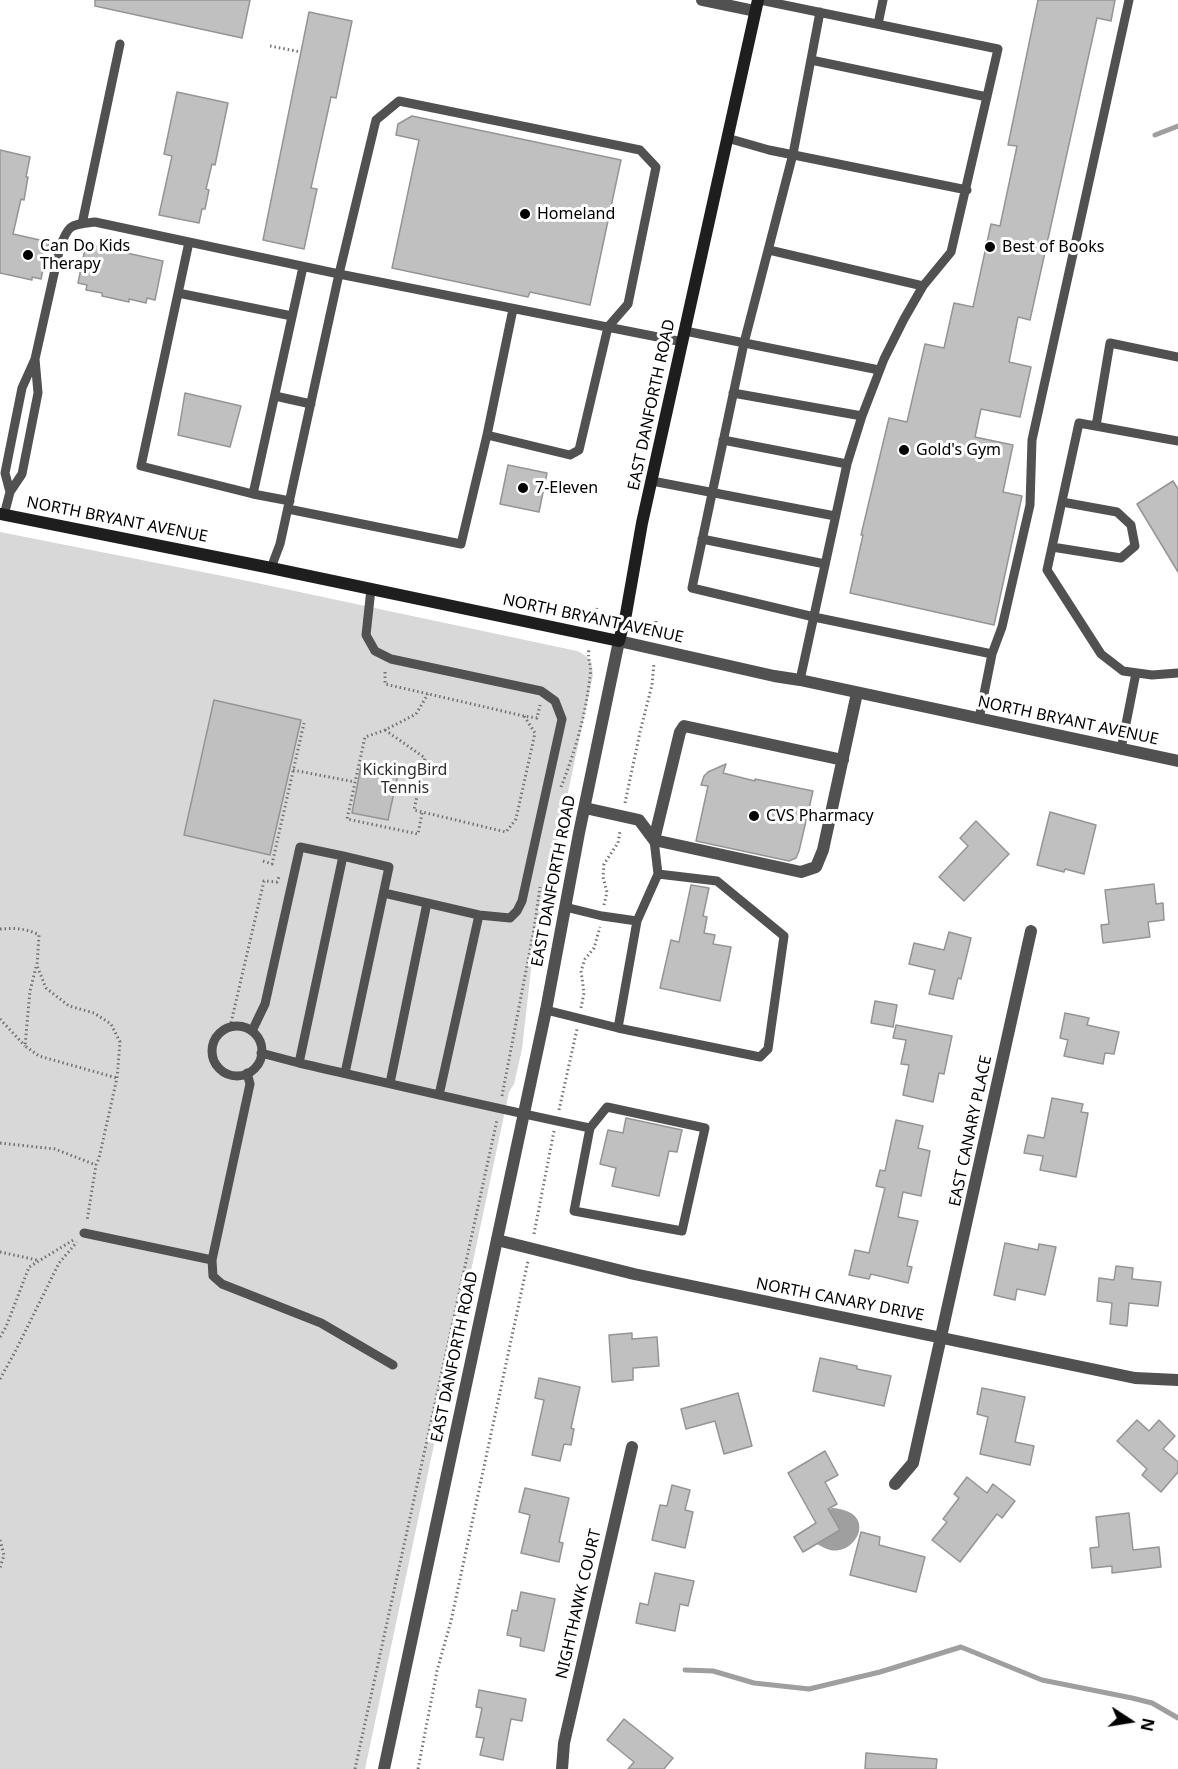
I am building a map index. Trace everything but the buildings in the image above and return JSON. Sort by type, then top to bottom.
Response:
[{"type":"main road","name":"EAST DANFORTH ROAD","points":[[619,641],[652,481],[758,4]]},
{"type":"main road","name":"NORTH BRYANT AVENUE","points":[[2,514],[272,567],[619,641]]},
{"type":"street","points":[[702,0],[758,4]]},
{"type":"street","name":"NORTH BRYANT AVENUE","points":[[619,641],[1178,761]]},
{"type":"street","name":"EAST DANFORTH ROAD","points":[[384,1769],[546,1010],[619,641]]},
{"type":"street","points":[[585,808],[639,820],[654,840],[801,872],[816,867],[823,850],[857,693]]},
{"type":"street","points":[[654,840],[680,732],[684,726],[843,760]]},
{"type":"street","name":"EAST CANARY PLACE","points":[[895,1484],[913,1463],[1031,930]]},
{"type":"street","name":"NORTH CANARY DRIVE","points":[[497,1240],[645,1276],[853,1321],[1135,1378],[1178,1380]]},
{"type":"street","name":"NIGHTHAWK COURT","points":[[562,1769],[564,1743],[632,1448]]},
{"type":"lane","points":[[878,24],[883,0]]},
{"type":"lane","points":[[979,719],[992,654],[1002,627],[1030,505],[1032,440],[1129,0]]},
{"type":"lane","points":[[758,4],[820,12],[998,49],[951,252],[923,286],[879,370],[862,416],[847,464],[800,680]]},
{"type":"lane","points":[[820,12],[793,154],[744,343],[692,588],[814,617],[992,654]]},
{"type":"lane","points":[[82,224],[120,44]]},
{"type":"lane","points":[[811,60],[987,97]]},
{"type":"lane","points":[[272,567],[280,544],[339,274],[376,120],[399,101],[640,150],[656,167],[627,304],[608,327],[579,450],[570,455],[487,435]]},
{"type":"lane","points":[[727,138],[769,150],[967,190]]},
{"type":"lane","points":[[10,492],[5,473],[22,388],[35,359],[63,240],[66,232],[74,225],[95,222],[303,267],[608,327],[744,343],[879,370]]},
{"type":"lane","points":[[189,242],[141,466],[289,505],[461,544],[487,435],[513,309]]},
{"type":"lane","points":[[769,250],[923,286]]},
{"type":"lane","points":[[254,494],[303,267]]},
{"type":"lane","points":[[178,293],[292,316]]},
{"type":"lane","points":[[1096,426],[1110,343],[1178,357]]},
{"type":"lane","points":[[2,514],[10,492],[22,474],[38,393],[35,359]]},
{"type":"lane","points":[[733,393],[862,416]]},
{"type":"lane","points":[[275,396],[311,404]]},
{"type":"lane","points":[[1178,441],[1078,423],[1047,570],[1101,654],[1123,671],[1152,675],[1178,673]]},
{"type":"lane","points":[[723,440],[847,464]]},
{"type":"lane","points":[[652,481],[835,516]]},
{"type":"lane","points":[[1052,547],[1121,558],[1136,546],[1131,525],[1117,512],[1062,502]]},
{"type":"lane","points":[[702,538],[825,564]]},
{"type":"lane","points":[[370,589],[366,635],[375,651],[391,659],[541,691],[555,701],[562,719],[522,901],[510,918],[479,915],[384,893]]},
{"type":"lane","points":[[1121,749],[1136,673]]},
{"type":"lane","points":[[618,1028],[637,921],[658,874],[654,840]]},
{"type":"lane","points":[[252,1031],[265,1004],[300,847],[389,867],[345,1073]]},
{"type":"lane","points":[[299,1063],[343,856]]},
{"type":"lane","points":[[546,1010],[618,1028],[760,1057],[768,1049],[784,936],[717,881],[658,874]]},
{"type":"lane","points":[[390,1083],[427,903]]},
{"type":"lane","points":[[565,907],[637,921]]},
{"type":"lane","points":[[439,1095],[479,915]]},
{"type":"lane","points":[[237,1026],[252,1031],[258,1037],[261,1045],[259,1061],[247,1073],[231,1075],[223,1072],[213,1059],[212,1051],[213,1043],[222,1030],[237,1026]]},
{"type":"lane","points":[[261,1053],[590,1128]]},
{"type":"lane","points":[[247,1073],[250,1084],[212,1260],[213,1276],[222,1284],[321,1323],[393,1365]]},
{"type":"lane","points":[[607,1107],[705,1128],[682,1231],[574,1211],[590,1128],[607,1107]]},
{"type":"lane","points":[[84,1233],[212,1260]]},
{"type":"path","points":[[270,46],[301,52]]},
{"type":"path","points":[[561,787],[574,753],[590,680],[591,667],[588,659]]},
{"type":"path","points":[[417,1769],[437,1671],[451,1621],[580,1017],[584,993],[581,971],[585,959],[594,948],[599,932],[607,892],[603,877],[604,864],[618,843],[654,668]]},
{"type":"path","points":[[385,672],[385,684],[524,716],[537,718],[541,704]]},
{"type":"path","points":[[422,813],[418,834],[347,819],[365,737],[385,730],[416,714],[428,694]]},
{"type":"path","points":[[385,730],[425,758],[414,810],[506,832],[516,819],[535,733],[524,716]]},
{"type":"path","points":[[263,861],[272,864],[304,723]]},
{"type":"path","points":[[293,767],[355,782]]},
{"type":"path","points":[[230,1027],[264,881],[277,882],[280,872]]},
{"type":"path","points":[[355,1769],[500,1108],[534,929],[540,885]]},
{"type":"path","points":[[0,929],[31,930],[39,935],[37,966],[30,991],[25,1046]]},
{"type":"path","points":[[0,1379],[59,1263],[84,1233],[96,1165],[117,1078],[120,1042],[111,1024],[94,1013],[69,1006],[46,988],[37,966]]},
{"type":"path","points":[[0,1019],[25,1046],[39,1056],[117,1078]]},
{"type":"path","points":[[0,1143],[55,1149],[96,1165]]},
{"type":"path","points":[[0,1337],[29,1267],[84,1233]]},
{"type":"path","points":[[0,1252],[39,1261]]},
{"type":"path","points":[[0,1540],[4,1555],[0,1568]]},
{"type":"green space","name":"KickingBird Tennis","points":[[0,532],[243,580],[577,651],[585,655],[591,663],[593,675],[532,961],[522,1049],[514,1084],[509,1092],[365,1769],[0,1769]]},
{"type":"shaded area","points":[[832,1508],[847,1511],[855,1517],[859,1524],[859,1532],[855,1540],[840,1550],[830,1550],[817,1544],[812,1528],[820,1514]]},
{"type":"waterway","points":[[1155,135],[1178,126]]},
{"type":"waterway","points":[[685,1670],[713,1671],[754,1683],[809,1689],[880,1672],[961,1647],[1042,1680],[1152,1703],[1178,1718]]},
{"type":"place","name":"Homeland","points":[[525,214]]},
{"type":"place","name":"Best of Books","points":[[990,247]]},
{"type":"place","name":"Can Do Kids Therapy","points":[[28,255]]},
{"type":"place","name":"Gold's Gym","points":[[904,450]]},
{"type":"place","name":"7-Eleven","points":[[523,488]]},
{"type":"place","name":"CVS Pharmacy","points":[[754,816]]}]
